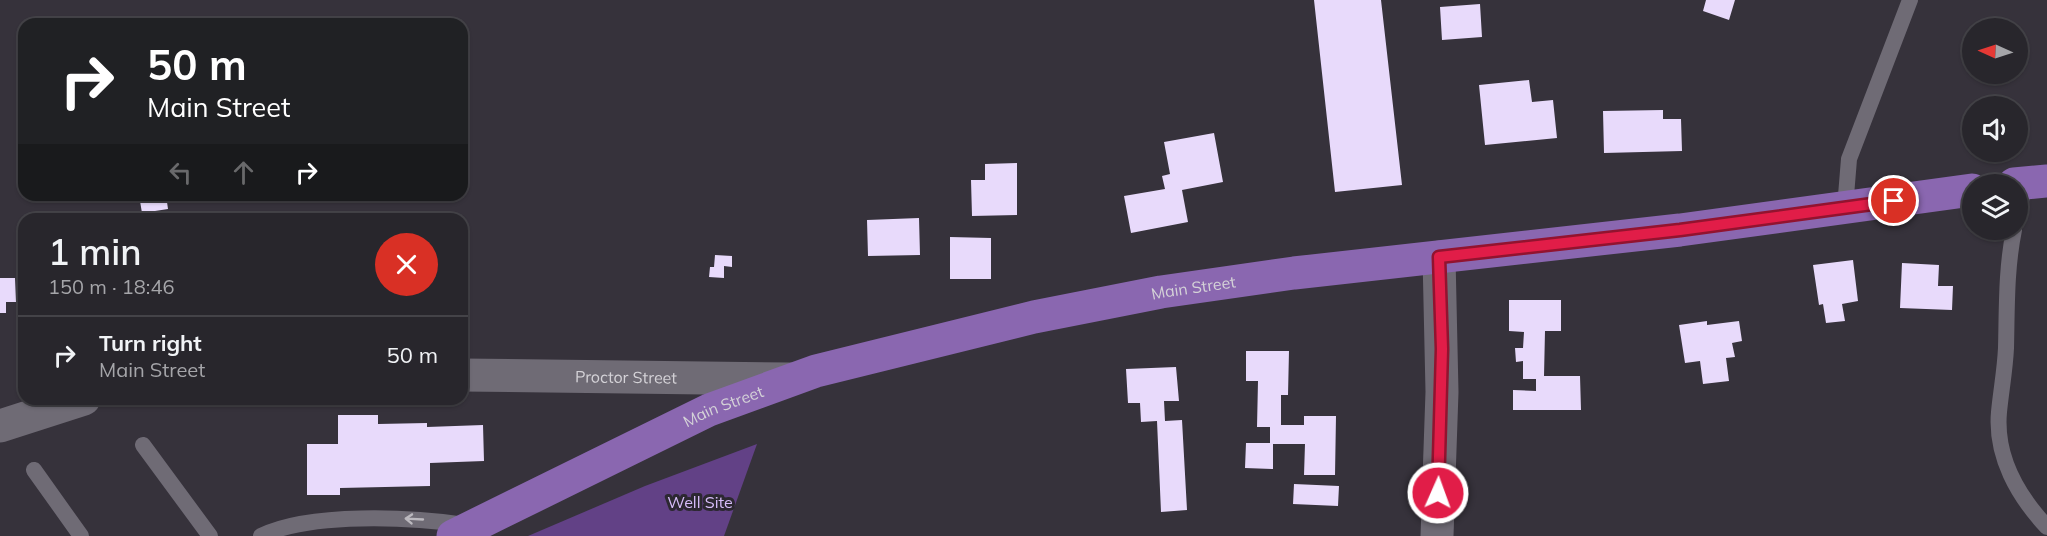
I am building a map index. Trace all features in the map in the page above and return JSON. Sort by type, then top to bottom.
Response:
[{"type":"main road","name":"Main Street","points":[[462,531],[710,410],[790,379],[963,333],[1095,304],[1272,276],[1845,208],[1962,191]]},
{"type":"street","points":[[1437,536],[1442,381],[1439,257]]},
{"type":"street","name":"Proctor Street","points":[[468,375],[790,379]]},
{"type":"street","points":[[0,426],[65,405]]},
{"type":"lane","points":[[1845,208],[1849,159],[1910,0]]},
{"type":"lane","points":[[2013,240],[2007,283],[2006,351],[1999,415],[2000,446],[2011,477],[2029,508],[2047,527]]},
{"type":"lane","points":[[143,445],[210,536]]},
{"type":"lane","points":[[34,470],[81,536]]},
{"type":"lane","points":[[261,536],[299,524],[391,519],[429,520],[462,531]]},
{"type":"green space","name":"Well Site","points":[[757,444],[724,536],[528,536],[645,486]]},
{"type":"building","points":[[1314,0],[1381,0],[1402,185],[1335,192]]},
{"type":"building","points":[[1706,0],[1735,0],[1729,20],[1703,11]]},
{"type":"building","points":[[1480,4],[1482,37],[1442,40],[1440,7]]},
{"type":"building","points":[[1529,80],[1532,102],[1553,100],[1557,138],[1485,145],[1479,85]]},
{"type":"building","points":[[1663,110],[1663,119],[1681,119],[1682,151],[1604,153],[1603,111]]},
{"type":"building","points":[[1214,133],[1223,182],[1182,190],[1188,222],[1131,233],[1124,196],[1165,189],[1162,176],[1170,174],[1164,142]]},
{"type":"building","points":[[1017,163],[1017,215],[972,216],[971,180],[985,180],[985,164]]},
{"type":"building","points":[[140,201],[167,201],[168,209],[142,213]]},
{"type":"building","points":[[919,218],[920,255],[868,256],[867,220]]},
{"type":"building","points":[[950,237],[991,238],[991,279],[950,279]]},
{"type":"building","points":[[715,255],[732,256],[732,267],[724,266],[724,278],[709,277],[710,267],[714,267]]},
{"type":"building","points":[[1853,260],[1858,301],[1842,304],[1845,321],[1826,323],[1823,304],[1819,305],[1813,265]]},
{"type":"building","points":[[1902,263],[1939,265],[1938,286],[1953,286],[1952,310],[1900,308]]},
{"type":"building","points":[[0,278],[15,278],[16,302],[6,302],[6,313],[0,313]]},
{"type":"building","points":[[1509,300],[1561,300],[1561,331],[1545,331],[1544,376],[1580,376],[1581,410],[1513,410],[1513,390],[1536,391],[1536,379],[1523,379],[1523,361],[1516,362],[1515,348],[1523,348],[1524,332],[1509,331]]},
{"type":"building","points":[[1707,321],[1707,325],[1739,321],[1742,341],[1732,343],[1735,357],[1726,358],[1729,381],[1703,384],[1700,361],[1685,363],[1679,325]]},
{"type":"building","points":[[1246,351],[1289,351],[1288,395],[1281,395],[1281,425],[1304,425],[1304,416],[1336,416],[1335,475],[1304,475],[1305,444],[1273,444],[1273,469],[1245,468],[1246,443],[1270,443],[1270,427],[1257,427],[1258,381],[1246,381]]},
{"type":"building","points":[[1176,367],[1179,401],[1164,401],[1165,421],[1182,420],[1187,510],[1161,512],[1157,421],[1141,422],[1140,403],[1128,403],[1126,369]]},
{"type":"building","points":[[338,415],[378,415],[378,424],[427,423],[427,427],[483,425],[484,461],[430,463],[430,486],[340,488],[340,495],[307,495],[307,444],[338,444]]},
{"type":"building","points":[[1294,484],[1339,486],[1338,506],[1293,504]]},
{"type":"route","points":[[1438,493],[1442,392],[1439,257],[1680,230],[1894,201]]}]
